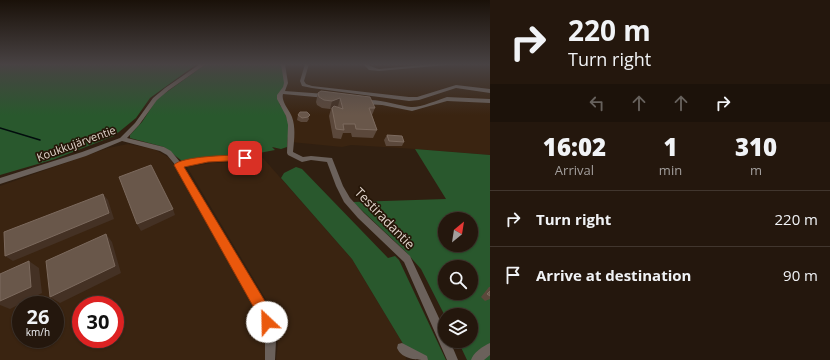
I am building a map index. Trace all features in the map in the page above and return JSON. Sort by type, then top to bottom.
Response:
[{"type":"street","name":"Koukkujärventie","points":[[0,182],[84,154],[122,139],[136,124],[155,99],[167,88],[178,81]]},
{"type":"street","points":[[286,81],[282,92],[333,98]]},
{"type":"street","points":[[302,81],[304,85],[312,87],[409,99],[417,99],[456,86],[490,91]]},
{"type":"street","name":"Testiradantie","points":[[282,92],[280,99],[289,116],[291,125],[286,151],[302,160],[311,158],[330,160],[346,199],[361,216],[398,248],[407,259],[453,360]]},
{"type":"street","points":[[360,102],[382,103],[412,109],[447,99],[490,102]]},
{"type":"street","points":[[122,139],[162,149],[169,153],[179,165],[264,312],[270,331],[270,360]]},
{"type":"street","points":[[179,165],[208,159],[245,158]]},
{"type":"street","points":[[264,312],[283,322]]},
{"type":"street","points":[[402,348],[424,360]]},
{"type":"street","points":[[476,360],[490,348]]},
{"type":"shaded area","points":[[287,81],[490,81],[490,155],[351,145],[342,147],[291,142],[282,99],[283,93],[287,87]]},
{"type":"shaded area","points":[[128,144],[154,149],[168,157],[174,164],[262,316],[267,332],[266,360],[0,360],[0,186],[108,148]]},
{"type":"shaded area","points":[[263,158],[352,259],[405,347],[406,360],[276,360],[278,343],[274,313],[187,167],[212,163],[240,162]]},
{"type":"green space","points":[[0,81],[174,81],[150,98],[136,118],[114,136],[55,159],[0,175]]},
{"type":"green space","points":[[182,81],[285,81],[278,99],[284,110],[289,125],[287,147],[281,149],[272,147],[275,150],[238,157],[182,161],[164,147],[130,138],[130,135],[142,122],[157,99]]},
{"type":"green space","points":[[415,149],[490,155],[490,360],[467,360],[461,348],[478,348],[478,308],[441,308],[421,269],[405,251],[353,202],[446,199]]},
{"type":"green space","points":[[296,167],[302,169],[388,258],[395,256],[399,260],[438,343],[438,348],[440,348],[446,360],[428,360],[405,347],[352,259],[281,178],[284,173]]},
{"type":"building","points":[[321,91],[370,97],[375,108],[369,108],[377,130],[356,129],[355,124],[343,124],[344,130],[336,129],[332,108],[334,106],[343,109],[340,98],[332,101],[324,100],[319,97],[318,93]]},
{"type":"building","points":[[300,112],[307,112],[310,115],[302,118],[298,115]]},
{"type":"building","points":[[387,135],[402,136],[404,142],[389,141]]},
{"type":"building","points":[[151,165],[173,209],[137,224],[119,177]]},
{"type":"building","points":[[103,194],[109,213],[5,256],[4,232]]},
{"type":"building","points":[[106,234],[115,266],[50,296],[46,261]]},
{"type":"building","points":[[29,261],[31,287],[0,301],[0,274]]},
{"type":"waterway","points":[[0,128],[40,140]]},
{"type":"route","points":[[245,158],[208,159],[179,165],[264,312],[267,322]]}]
